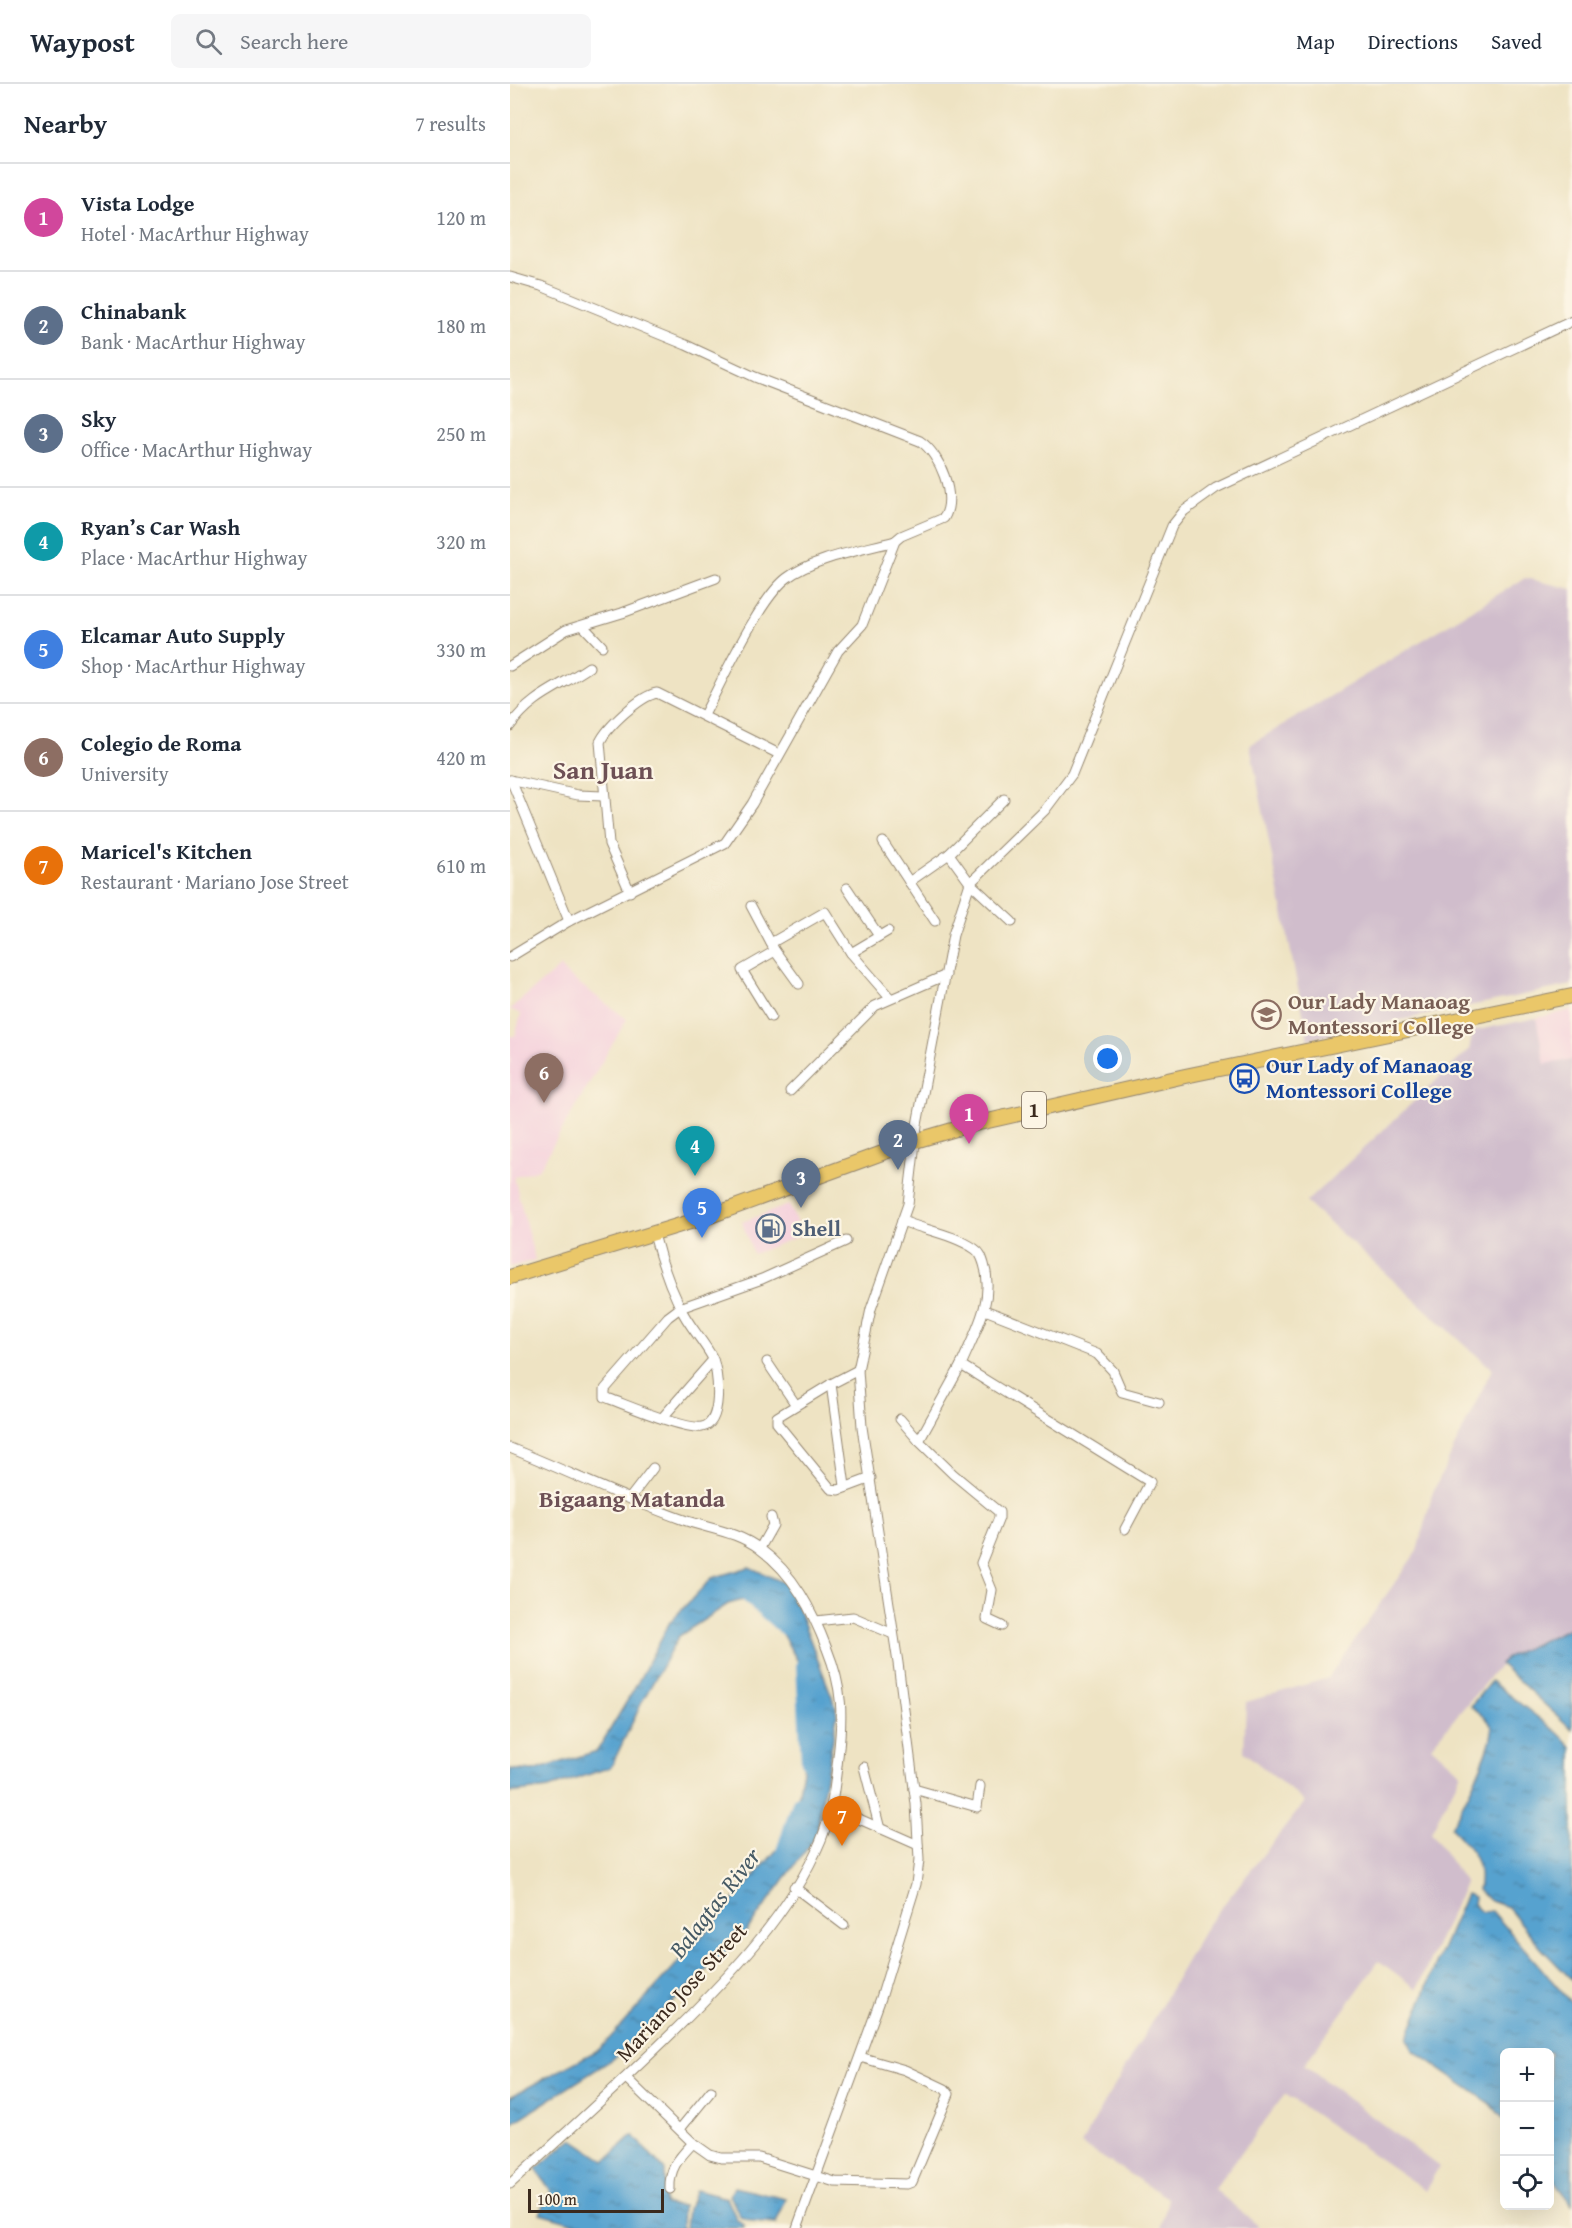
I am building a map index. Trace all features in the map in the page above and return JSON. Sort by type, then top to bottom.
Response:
[{"type":"highway","name":"1","points":[[510,1277],[654,1234],[915,1141],[966,1126],[1185,1076],[1572,996]]},
{"type":"street","points":[[510,277],[540,286],[686,345],[755,377],[928,446],[936,455],[949,502],[944,518],[900,536],[896,542],[862,625],[838,651],[752,804],[724,843],[569,921],[510,956]]},
{"type":"street","points":[[797,2228],[860,2057],[911,1908],[916,1884],[918,1845],[914,1789],[862,1427],[858,1370],[871,1309],[911,1190],[915,1141],[946,975],[958,916],[970,883],[1045,810],[1072,774],[1172,526],[1184,511],[1216,488],[1572,321]]},
{"type":"street","points":[[704,715],[767,599],[786,578],[833,558],[896,542]]},
{"type":"street","points":[[510,666],[542,643],[566,630],[716,579]]},
{"type":"street","points":[[583,626],[602,646]]},
{"type":"street","points":[[510,726],[523,708],[538,696],[589,667]]},
{"type":"street","points":[[630,892],[609,844],[600,742],[604,734],[643,698],[657,693],[779,754]]},
{"type":"street","points":[[510,780],[578,795],[603,796]]},
{"type":"street","points":[[510,780],[569,921]]},
{"type":"street","points":[[909,882],[949,854],[1004,798]]},
{"type":"street","points":[[884,842],[935,921]]},
{"type":"street","points":[[949,854],[970,883],[1012,922]]},
{"type":"street","points":[[847,888],[884,933],[851,953]]},
{"type":"street","points":[[751,906],[773,947],[799,984]]},
{"type":"street","points":[[771,1017],[742,970],[825,912],[851,953],[890,998]]},
{"type":"street","points":[[790,1091],[863,1016],[890,998],[946,975]]},
{"type":"street","points":[[902,1221],[977,1250],[989,1281],[985,1310],[961,1365],[919,1440]]},
{"type":"street","points":[[654,1234],[680,1308],[713,1359],[717,1401],[713,1422],[703,1427],[663,1418],[610,1399],[604,1393],[607,1386],[668,1317],[680,1308],[762,1280],[846,1241]]},
{"type":"street","points":[[985,1310],[1097,1354],[1113,1371],[1122,1392],[1159,1402]]},
{"type":"street","points":[[663,1418],[713,1359]]},
{"type":"street","points":[[767,1362],[796,1405]]},
{"type":"street","points":[[961,1365],[1150,1482],[1125,1528]]},
{"type":"street","points":[[858,1370],[777,1417],[777,1423],[831,1488],[839,1490],[871,1478]]},
{"type":"street","points":[[831,1384],[845,1486]]},
{"type":"street","points":[[900,1419],[953,1474],[999,1512],[999,1518],[981,1563],[992,1590],[987,1619],[1002,1626]]},
{"type":"street","name":"Mariano Jose Street","points":[[510,1448],[684,1520],[732,1533],[760,1548],[795,1584],[816,1622],[837,1675],[842,1707],[832,1807],[821,1839],[779,1912],[722,1983],[627,2079],[510,2184]]},
{"type":"street","points":[[630,1498],[653,1468]]},
{"type":"street","points":[[760,1548],[772,1525],[771,1517]]},
{"type":"street","points":[[816,1622],[853,1617],[893,1634]]},
{"type":"street","points":[[864,1767],[880,1829]]},
{"type":"street","points":[[914,1789],[977,1807],[980,1786]]},
{"type":"street","points":[[832,1807],[918,1845]]},
{"type":"street","points":[[794,1887],[844,1925]]},
{"type":"street","points":[[627,2079],[693,2143],[710,2155],[721,2158],[759,2158],[816,2178],[900,2185],[912,2182],[948,2098],[945,2089],[920,2077],[860,2057]]},
{"type":"street","points":[[680,2129],[711,2091]]},
{"type":"street","points":[[670,2189],[670,2177],[675,2164],[693,2143]]},
{"type":"shaded area","points":[[1525,578],[1572,589],[1572,985],[1308,1039],[1250,745]]},
{"type":"shaded area","points":[[561,966],[565,973],[627,1019],[539,1169],[514,1177],[535,1260],[510,1267],[510,1036],[515,1036],[521,1014],[510,1009]]},
{"type":"shaded area","points":[[1572,1010],[1572,1060],[1545,1065],[1536,1018]]},
{"type":"shaded area","points":[[1536,1018],[1545,1064],[1572,1060],[1572,1628],[1507,1657],[1431,1746],[1461,1773],[1431,1832],[1465,1883],[1417,1989],[1379,1961],[1304,2065],[1439,2167],[1425,2190],[1285,2094],[1214,2189],[1261,2228],[1161,2228],[1168,2198],[1081,2144],[1208,1924],[1305,1802],[1244,1752],[1246,1702],[1328,1678],[1417,1551],[1433,1492],[1492,1369],[1306,1202],[1469,1050],[1473,1031]]},
{"type":"shaded area","name":"Shell","points":[[789,1205],[802,1235],[753,1254],[742,1222]]},
{"type":"water","points":[[749,1567],[789,1585],[836,1707],[837,1716],[815,1838],[745,1933],[616,2057],[510,2125],[510,2097],[600,2049],[722,1914],[792,1832],[813,1713],[799,1663],[767,1608],[747,1599],[728,1604],[679,1636],[643,1700],[611,1767],[549,1788],[510,1793],[510,1769],[533,1771],[597,1751],[632,1693],[670,1622],[712,1578]]},
{"type":"water","points":[[1572,1627],[1572,1729],[1500,1664],[1507,1657]]},
{"type":"water","points":[[1491,1681],[1558,1733],[1572,1747],[1572,1980],[1541,1948],[1508,1907],[1491,1901],[1478,1890],[1479,1870],[1474,1855],[1451,1828],[1477,1776],[1489,1745],[1492,1733],[1490,1722],[1471,1706]]},
{"type":"water","points":[[1466,1894],[1474,1897],[1473,1904],[1481,1912],[1492,1911],[1572,2004],[1572,2205],[1554,2181],[1554,2048],[1500,2048],[1500,2115],[1491,2104],[1413,2050],[1407,2039]]},
{"type":"water","points":[[633,2135],[665,2170],[664,2204],[683,2206],[682,2228],[592,2228],[540,2213],[551,2191],[536,2169],[572,2139],[605,2161]]},
{"type":"water","points":[[734,2187],[786,2199],[776,2224],[753,2222],[740,2217],[730,2195]]},
{"type":"water","points":[[695,2190],[727,2198],[737,2220],[744,2225],[744,2228],[686,2228],[688,2209]]},
{"type":"waterway","name":"Balagtas River","points":[[745,1592],[786,1628]]},
{"type":"waterway","name":"Balagtas River","points":[[804,1664],[809,1761]]},
{"type":"waterway","name":"Balagtas River","points":[[783,1855],[800,1803]]},
{"type":"place","name":"Our Lady Manaoag Montessori College","points":[[1267,1014]]},
{"type":"place","name":"Our Lady of Manaoag Montessori College","points":[[1245,1078]]},
{"type":"place","name":"Colegio de Roma","points":[[544,1103]]},
{"type":"place","name":"Vista Lodge","points":[[969,1144]]},
{"type":"place","name":"Chinabank","points":[[898,1170]]},
{"type":"place","name":"Ryan’s Car Wash","points":[[695,1176]]},
{"type":"place","name":"Sky","points":[[801,1208]]},
{"type":"place","name":"Shell","points":[[771,1228]]},
{"type":"place","name":"Elcamar Auto Supply","points":[[702,1238]]},
{"type":"place","name":"Maricel's Kitchen","points":[[842,1846]]},
{"type":"district","name":"San Juan","points":[[603,770]]},
{"type":"district","name":"Bigaang Matanda","points":[[632,1499]]}]
